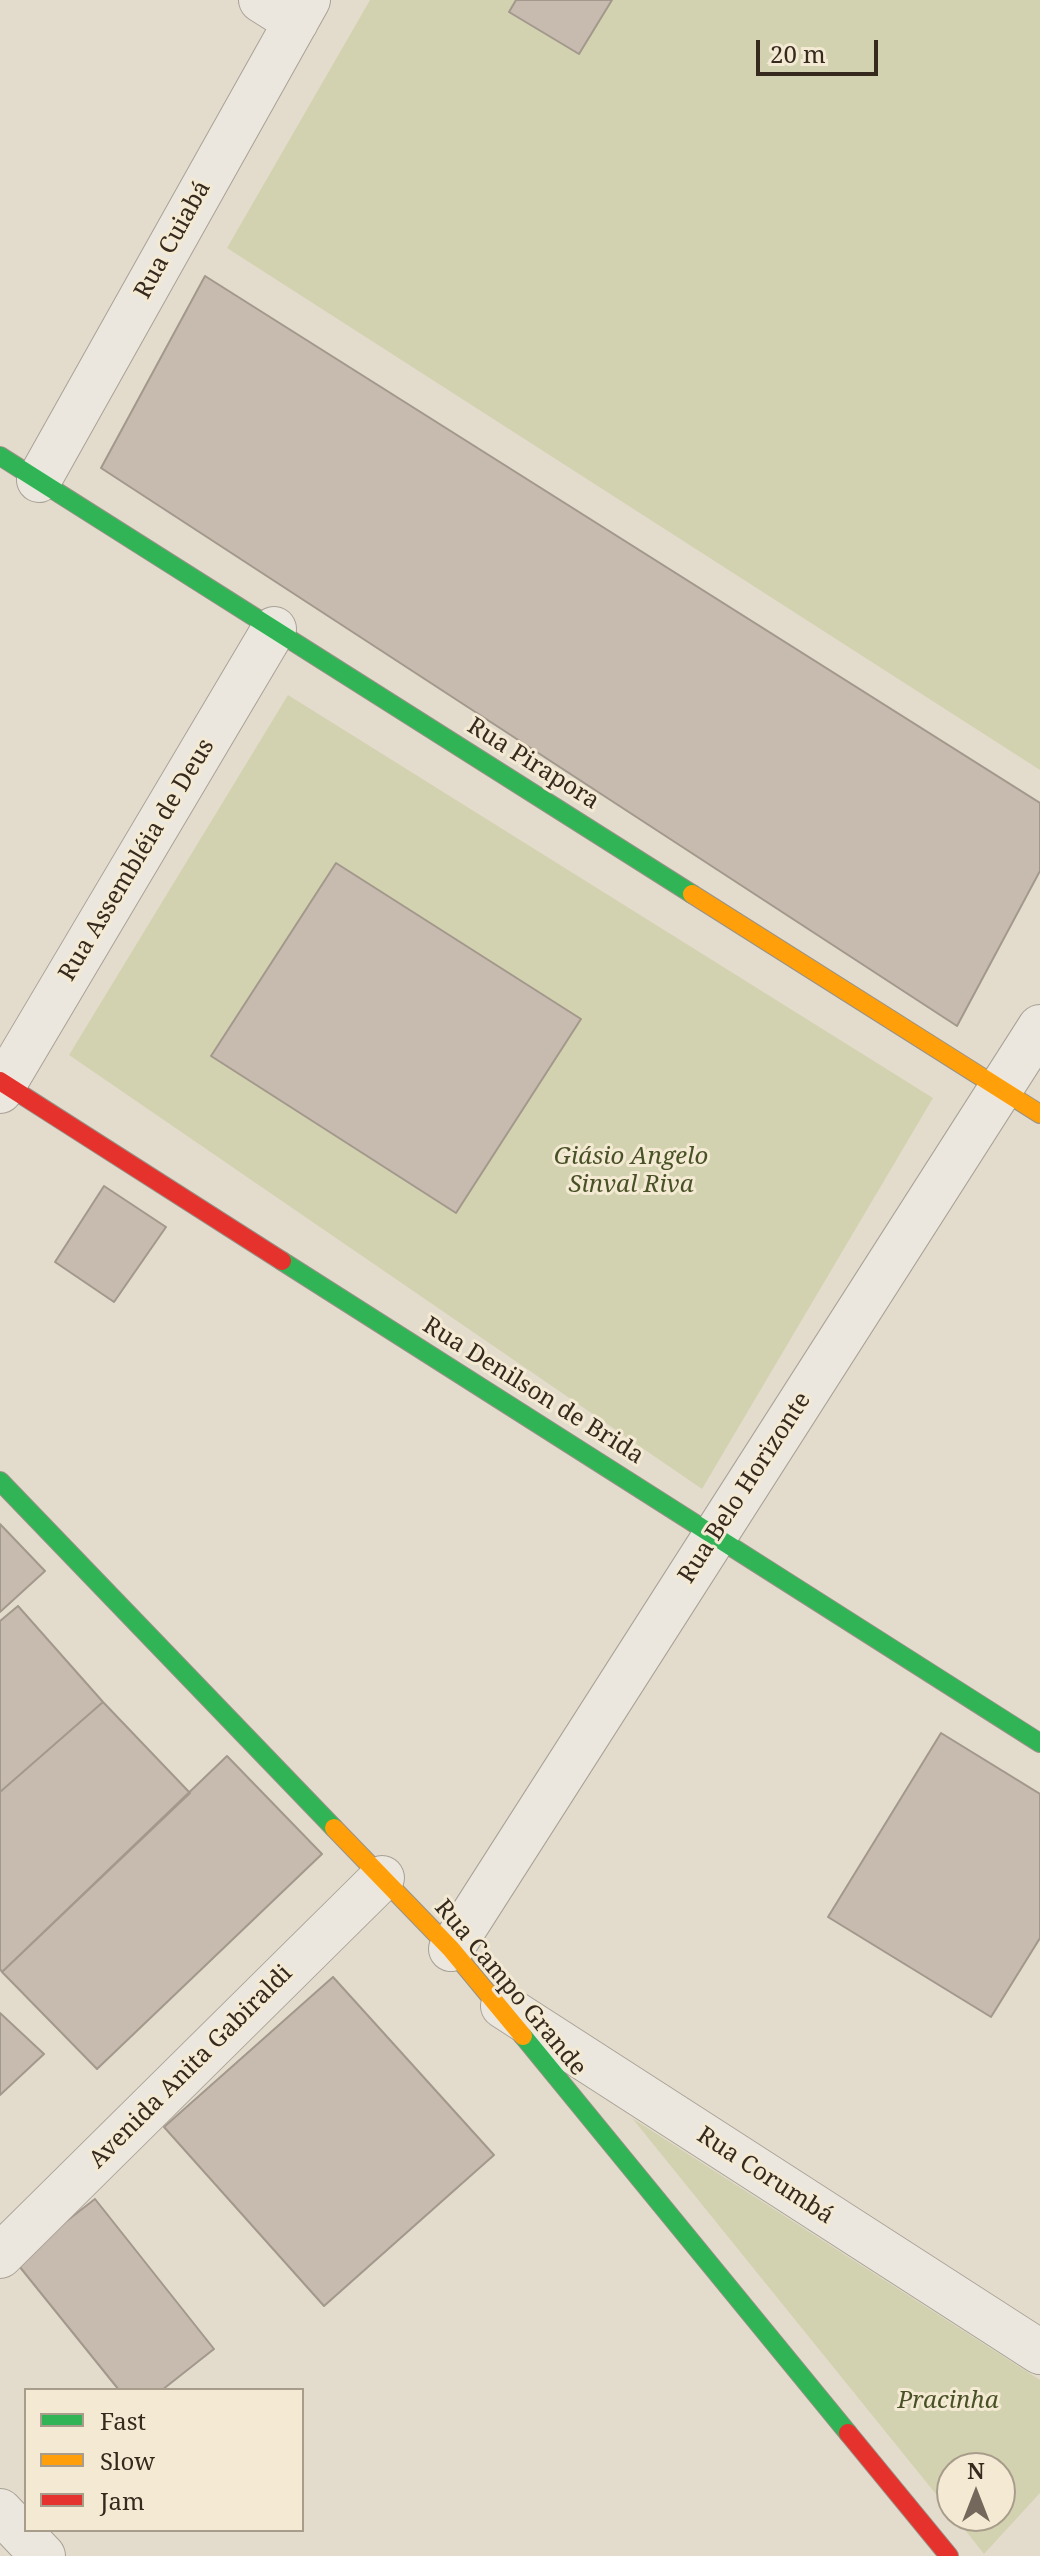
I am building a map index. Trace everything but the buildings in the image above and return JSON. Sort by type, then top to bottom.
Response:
[{"type":"street","name":"Rua Cuiabá","points":[[39,480],[288,7]]},
{"type":"street","name":"Rua Pirapora","points":[[0,456],[1040,1114]]},
{"type":"street","name":"Rua Assembléia de Deus","points":[[1,1085],[274,629]]},
{"type":"street","name":"Rua Belo Horizonte","points":[[451,1949],[1040,1027]]},
{"type":"street","name":"Rua Denilson de Brida","points":[[1,1085],[1040,1743]]},
{"type":"street","name":"Rua Campo Grande","points":[[0,1481],[451,1949],[949,2556]]},
{"type":"street","name":"Avenida Anita Gabiraldi","points":[[0,2256],[382,1878]]},
{"type":"street","name":"Rua Corumbá","points":[[491,1999],[1040,2352]]},
{"type":"street","points":[[0,2511],[43,2556]]},
{"type":"green space","points":[[370,0],[1040,0],[1040,770],[227,248]]},
{"type":"green space","name":"Giásio Angelo Sinval Riva","points":[[288,695],[933,1098],[702,1489],[69,1055]]},
{"type":"green space","name":"Pracinha","points":[[632,2118],[1040,2380],[1040,2493],[1016,2519],[1016,2452],[936,2452],[936,2494]]},
{"type":"green space","name":"Pracinha","points":[[967,2532],[1004,2532],[984,2554]]},
{"type":"traffic: fast","points":[[0,456],[692,894]]},
{"type":"traffic: fast","points":[[282,1261],[1040,1743]]},
{"type":"traffic: fast","points":[[0,1481],[334,1828]]},
{"type":"traffic: fast","points":[[523,2036],[848,2433]]},
{"type":"traffic: slow","points":[[692,894],[1040,1114]]},
{"type":"traffic: slow","points":[[334,1828],[451,1949],[523,2036]]},
{"type":"traffic: jam","points":[[0,1081],[282,1261]]},
{"type":"traffic: jam","points":[[848,2433],[949,2556]]}]
